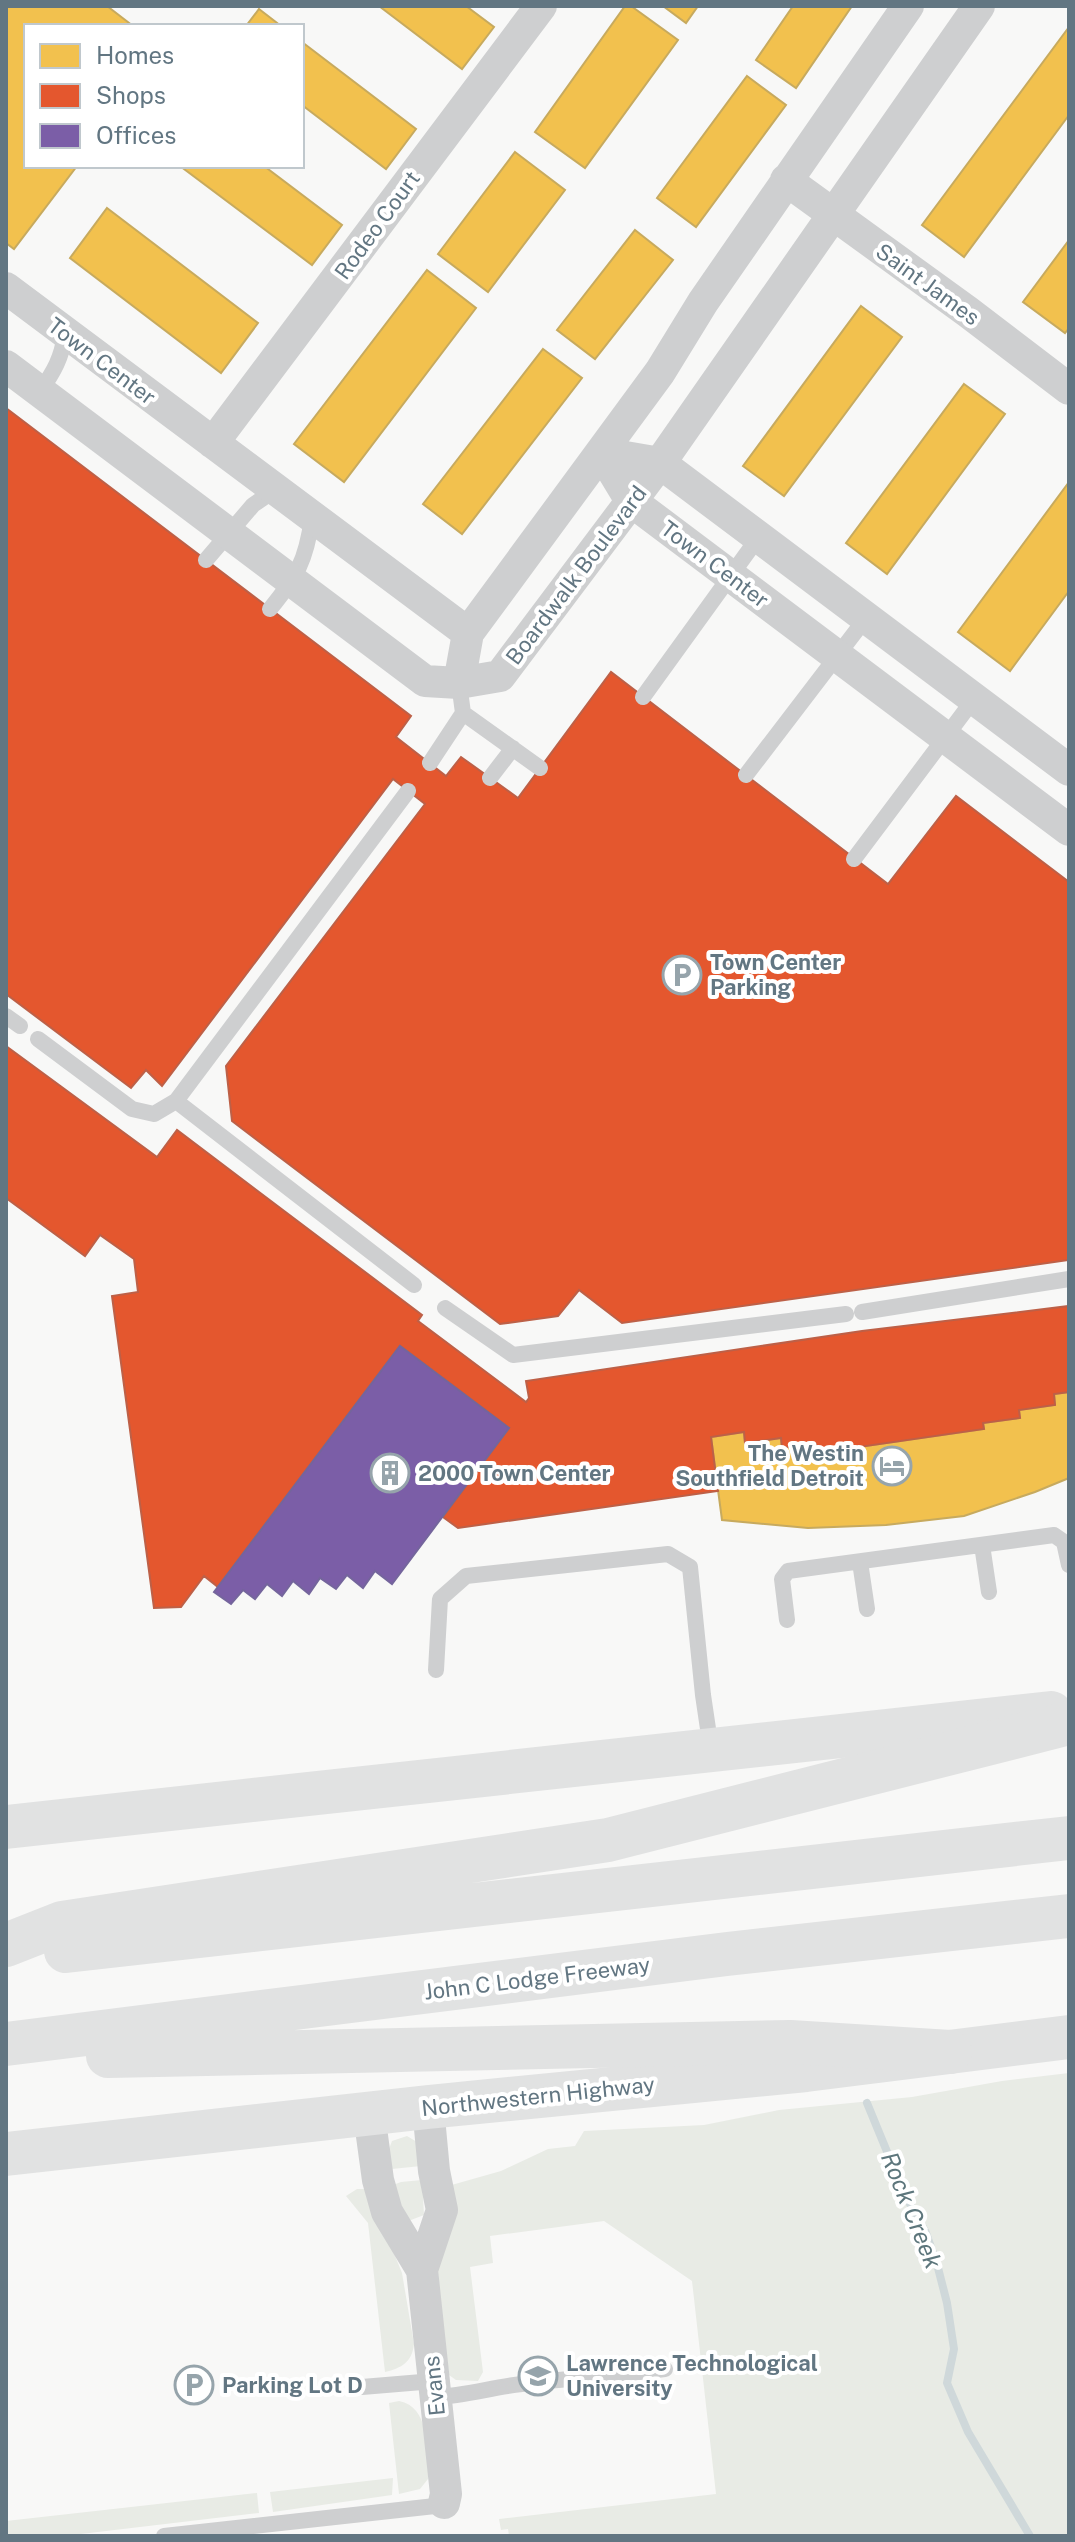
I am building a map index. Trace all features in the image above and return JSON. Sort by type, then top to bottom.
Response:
[{"type":"main road","points":[[6,1827],[1069,1711]]},
{"type":"main road","points":[[6,1945],[62,1923],[608,1840],[1069,1723]]},
{"type":"main road","points":[[6,1958],[1069,1838]]},
{"type":"main road","name":"John C Lodge Freeway","points":[[6,2044],[727,1954],[1069,1916]]},
{"type":"main road","name":"Northwestern Highway","points":[[6,2154],[428,2107],[806,2070],[1069,2037]]},
{"type":"main road","points":[[6,2059],[790,2042],[950,2052]]},
{"type":"street","name":"Rodeo Court","points":[[213,443],[541,6]]},
{"type":"street","points":[[6,366],[425,681],[461,698],[468,633],[660,372],[703,302],[908,6]]},
{"type":"street","name":"Boardwalk Boulevard","points":[[461,698],[500,676],[660,463],[979,6]]},
{"type":"street","name":"Saint James","points":[[786,180],[1069,389]]},
{"type":"street","name":"Town Center","points":[[13,301],[65,334],[468,633]]},
{"type":"street","name":"Town Center","points":[[602,453],[631,501],[1069,830]]},
{"type":"street","points":[[602,453],[660,463],[1069,770]]},
{"type":"street","name":"Evans","points":[[428,2107],[434,2171],[442,2210],[422,2270],[446,2494],[444,2503]]},
{"type":"street","name":"Evans","points":[[369,2114],[378,2180],[387,2212],[422,2270]]},
{"type":"lane","points":[[40,391],[59,361],[65,334]]},
{"type":"lane","points":[[206,560],[253,505],[275,490]]},
{"type":"lane","points":[[270,609],[292,583],[307,554],[312,518]]},
{"type":"lane","points":[[643,697],[758,538]]},
{"type":"lane","points":[[746,775],[866,618]]},
{"type":"lane","points":[[430,763],[461,698],[513,748],[540,768]]},
{"type":"lane","points":[[854,859],[974,699]]},
{"type":"lane","points":[[490,778],[513,748]]},
{"type":"lane","points":[[38,1039],[132,1109],[154,1114],[176,1101],[408,791]]},
{"type":"lane","points":[[6,1016],[20,1026]]},
{"type":"lane","points":[[176,1101],[414,1285]]},
{"type":"lane","points":[[445,1308],[513,1355],[854,1313],[1069,1279]]},
{"type":"lane","points":[[787,1620],[782,1579],[788,1571],[1054,1535],[1064,1542],[1069,1565]]},
{"type":"lane","points":[[982,1545],[989,1592]]},
{"type":"lane","points":[[436,1670],[440,1599],[466,1576],[668,1554],[690,1567],[712,1751]]},
{"type":"lane","points":[[860,1562],[867,1609]]},
{"type":"lane","points":[[362,2387],[435,2389],[463,2396],[519,2384],[665,2369]]},
{"type":"lane","points":[[164,2536],[444,2503]]},
{"type":"shaded area","points":[[1069,2073],[1069,2536],[509,2536],[508,2529],[501,2530],[499,2519],[716,2494],[692,2281],[604,2221],[490,2236],[493,2263],[470,2267],[483,2372],[478,2381],[456,2380],[449,2375],[439,2299],[438,2269],[448,2186],[501,2171],[548,2149],[575,2146],[584,2131],[704,2125],[779,2110],[912,2097]]},
{"type":"shaded area","points":[[407,2136],[417,2142],[421,2166],[392,2169],[389,2149],[392,2141]]},
{"type":"shaded area","points":[[422,2180],[424,2215],[411,2220],[405,2218],[393,2185]]},
{"type":"shaded area","points":[[357,2189],[368,2189],[402,2273],[414,2344],[405,2363],[385,2372],[368,2223],[346,2196]]},
{"type":"shaded area","points":[[399,2401],[416,2411],[421,2420],[429,2473],[420,2489],[399,2494],[389,2403]]},
{"type":"shaded area","points":[[393,2478],[392,2495],[273,2512],[270,2492]]},
{"type":"shaded area","points":[[257,2493],[259,2513],[64,2536],[7,2536],[6,2521]]},
{"type":"building: Homes","points":[[6,6],[107,6],[130,24],[24,24],[24,168],[75,168],[14,249],[6,243]]},
{"type":"building: Homes","points":[[379,6],[466,6],[494,27],[462,69]]},
{"type":"building: Homes","points":[[625,6],[631,6],[678,40],[585,168],[535,132]]},
{"type":"building: Homes","points":[[663,6],[698,6],[686,23]]},
{"type":"building: Homes","points":[[793,6],[852,6],[796,88],[756,60]]},
{"type":"building: Homes","points":[[259,9],[278,24],[248,24]]},
{"type":"building: Homes","points":[[1069,27],[1069,115],[964,257],[922,225]]},
{"type":"building: Homes","points":[[304,44],[416,129],[386,169],[304,107]]},
{"type":"building: Homes","points":[[747,76],[786,105],[696,227],[657,198]]},
{"type":"building: Homes","points":[[515,152],[565,190],[488,292],[438,254]]},
{"type":"building: Homes","points":[[183,168],[267,168],[342,225],[312,265]]},
{"type":"building: Homes","points":[[107,208],[258,323],[221,373],[70,258]]},
{"type":"building: Homes","points":[[635,230],[673,260],[595,359],[557,330]]},
{"type":"building: Homes","points":[[1069,240],[1069,328],[1065,333],[1023,302]]},
{"type":"building: Homes","points":[[427,270],[476,308],[344,482],[294,444]]},
{"type":"building: Homes","points":[[861,306],[902,337],[784,496],[743,466]]},
{"type":"building: Homes","points":[[543,349],[582,378],[462,534],[423,504]]},
{"type":"building: Homes","points":[[964,384],[1005,414],[887,574],[846,543]]},
{"type":"building: Homes","points":[[1069,482],[1069,591],[1010,671],[958,632]]},
{"type":"building: Homes","name":"The Westin Southfield Detroit","points":[[1069,1392],[1069,1478],[1035,1492],[964,1516],[886,1525],[808,1528],[722,1520],[711,1437],[744,1432],[745,1443],[781,1438],[782,1448],[816,1444],[818,1453],[984,1429],[983,1423],[1020,1418],[1019,1410],[1055,1405],[1054,1394]]},
{"type":"building: Shops","name":"Town Center Parking","points":[[6,408],[411,716],[396,737],[446,776],[461,757],[518,798],[611,672],[888,884],[956,796],[1069,882],[1069,1260],[622,1323],[579,1290],[558,1316],[500,1324],[232,1121],[226,1066],[425,804],[393,779],[162,1086],[146,1070],[131,1088],[6,994]]},
{"type":"building: Shops","points":[[6,1046],[157,1157],[177,1130],[422,1315],[418,1321],[526,1402],[529,1398],[526,1381],[862,1331],[1069,1306],[1069,1392],[1054,1394],[1055,1405],[1019,1410],[1020,1418],[983,1423],[984,1429],[818,1453],[816,1444],[782,1448],[781,1438],[745,1443],[744,1432],[711,1437],[718,1491],[458,1528],[443,1517],[509,1428],[400,1346],[218,1587],[204,1576],[181,1607],[154,1608],[112,1296],[138,1292],[134,1259],[100,1235],[85,1256],[6,1198]]},
{"type":"building: Offices","name":"2000 Town Center","points":[[400,1346],[509,1428],[392,1584],[375,1571],[363,1588],[347,1575],[336,1589],[320,1578],[309,1594],[293,1581],[282,1596],[267,1584],[255,1599],[243,1590],[231,1604],[214,1592]]},
{"type":"waterway","name":"Rock Creek","points":[[867,2103],[937,2264],[954,2349],[947,2383],[968,2432],[1030,2536]]},
{"type":"place","name":"Town Center Parking","points":[[682,975]]},
{"type":"place","name":"The Westin Southfield Detroit","points":[[892,1466]]},
{"type":"place","name":"2000 Town Center","points":[[390,1473]]},
{"type":"place","name":"Lawrence Technological University","points":[[538,2376]]},
{"type":"place","name":"Parking Lot D","points":[[194,2385]]}]
